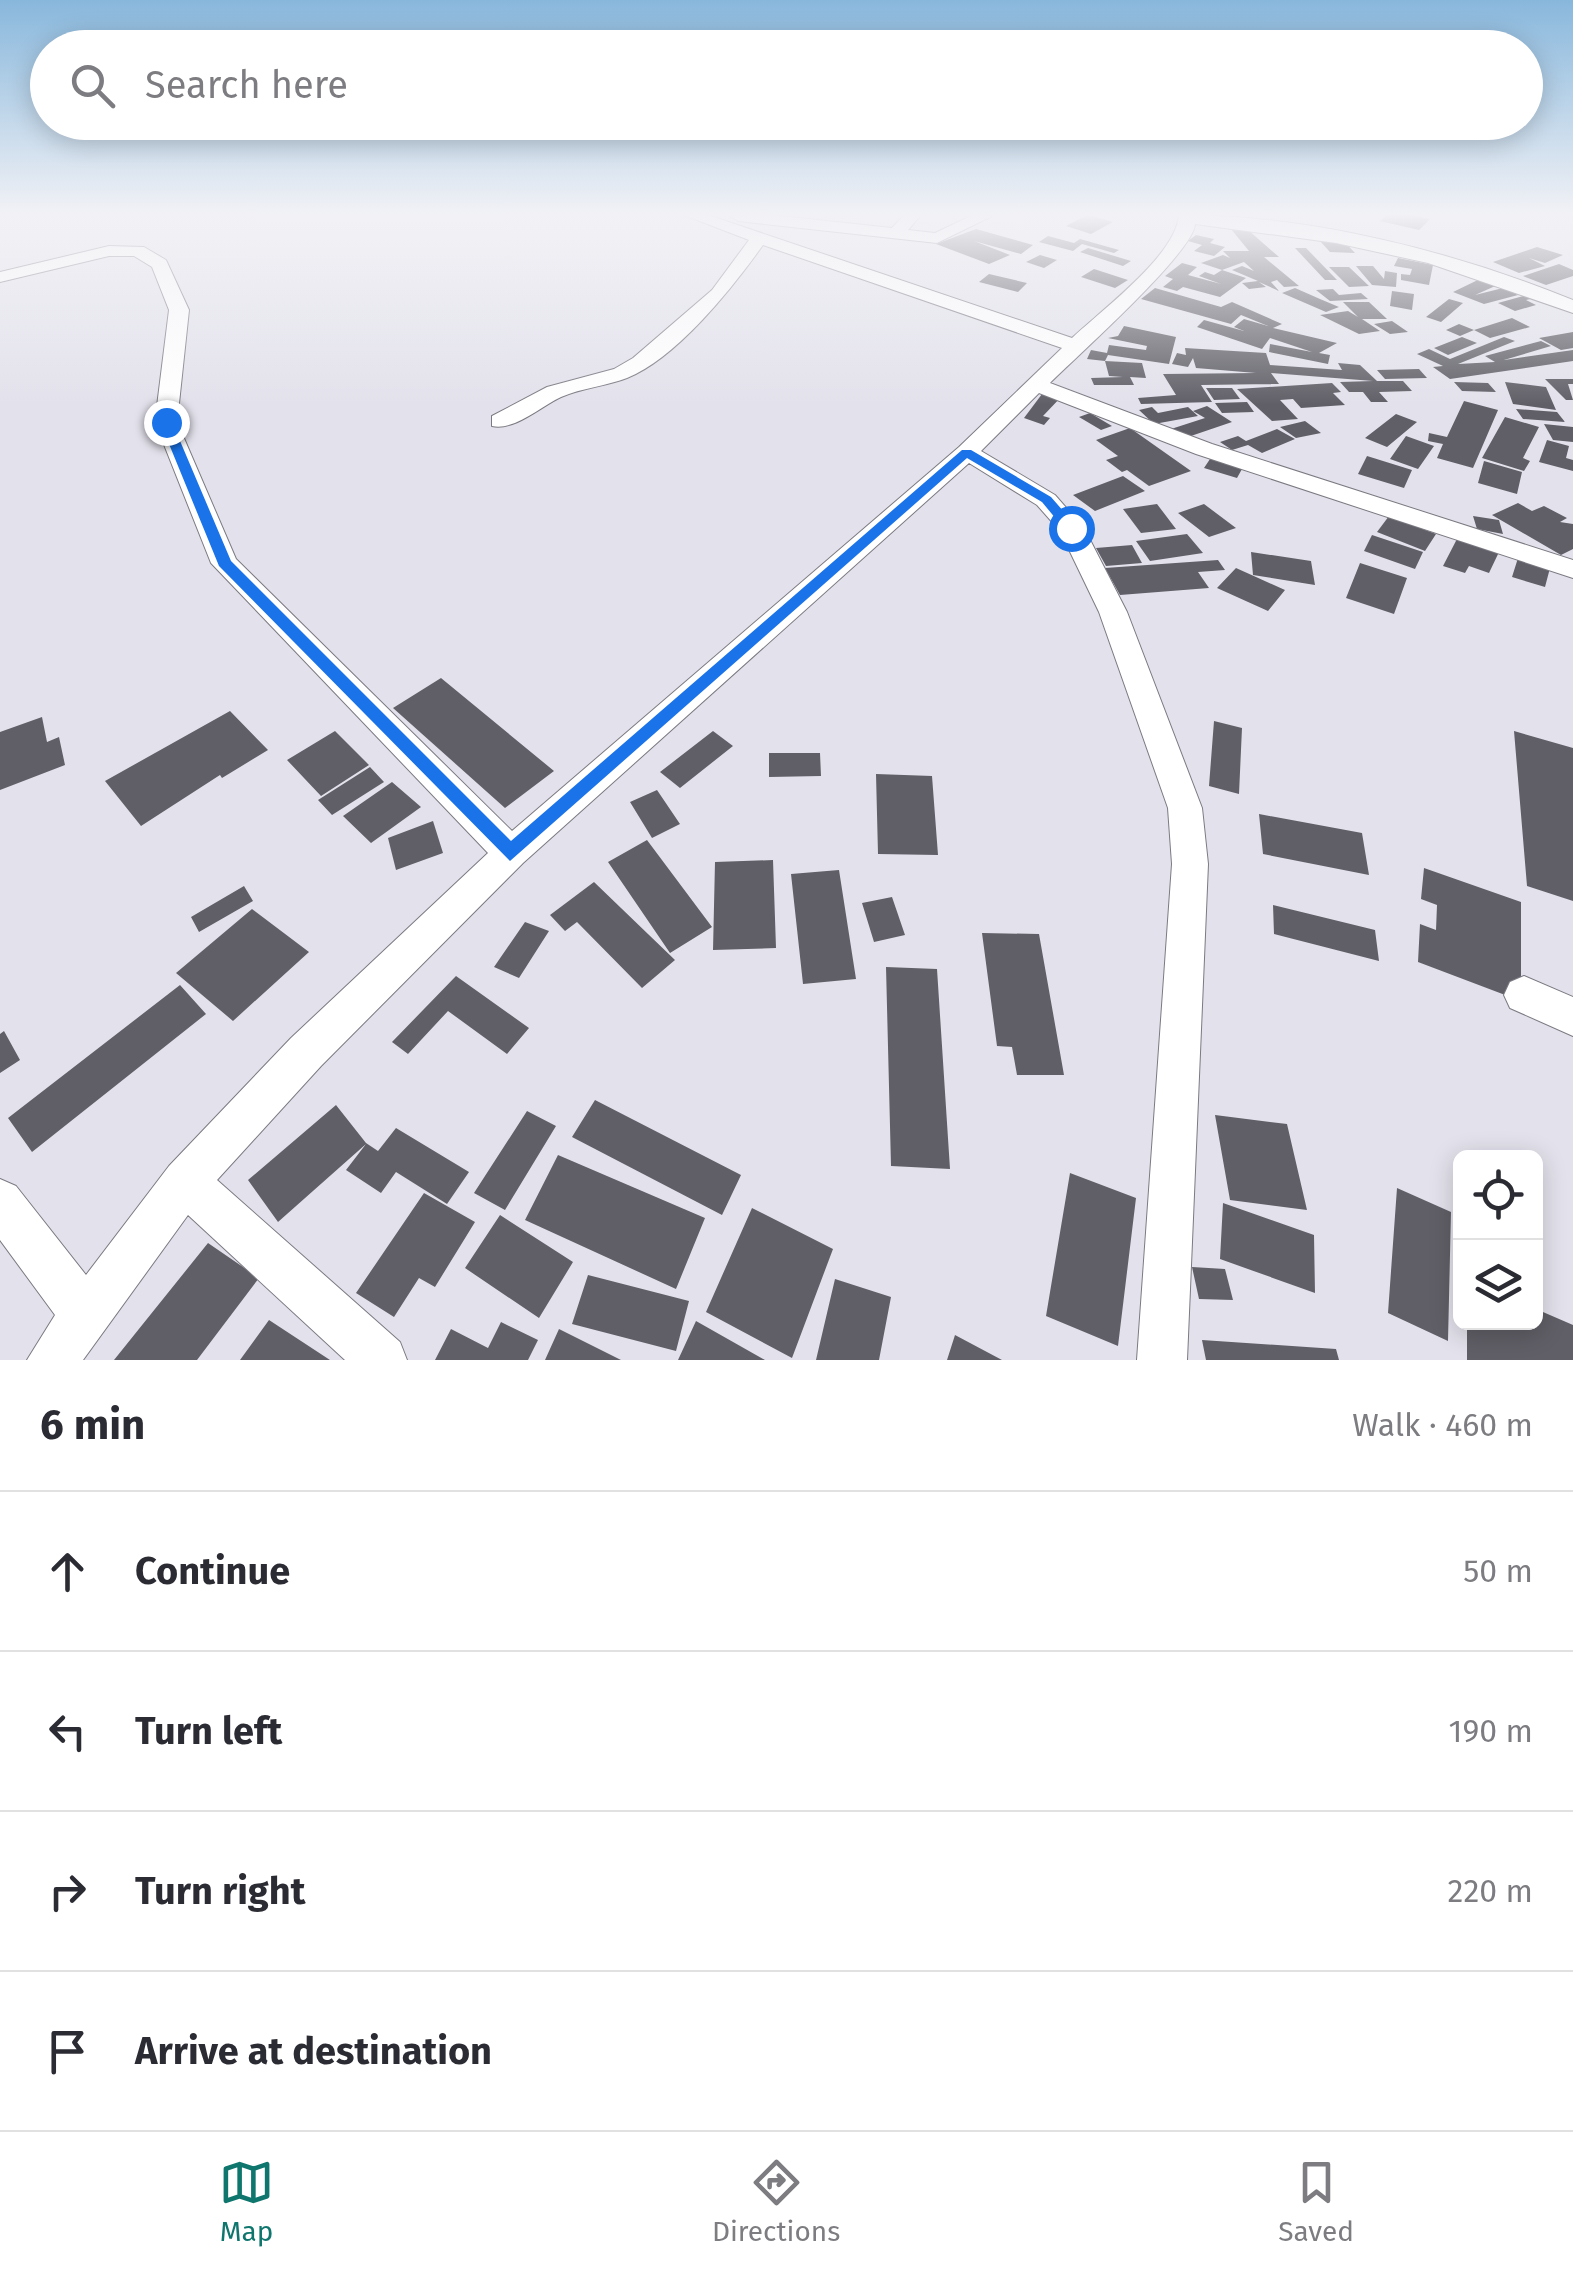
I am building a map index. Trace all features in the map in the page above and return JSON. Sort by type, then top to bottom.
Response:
[{"type":"street","points":[[166,278],[180,310],[166,422],[224,563],[510,853]]},
{"type":"street","points":[[500,421],[556,392],[621,373],[640,362],[719,294],[730,278]]},
{"type":"street","points":[[878,278],[1076,346]]},
{"type":"street","points":[[52,1360],[185,1182],[306,1052],[510,853],[966,452],[1145,278]]},
{"type":"street","points":[[1497,278],[1568,300]]},
{"type":"street","points":[[1034,384],[1204,449],[1573,570]]},
{"type":"street","points":[[966,452],[1046,500],[1071,528],[1113,612],[1185,808],[1190,864],[1162,1360]]},
{"type":"street","points":[[1524,995],[1573,1018]]},
{"type":"street","points":[[185,1182],[382,1360]]},
{"type":"street","points":[[0,1202],[85,1314]]},
{"type":"building","points":[[1008,278],[1027,283],[1018,292],[979,282]]},
{"type":"building","points":[[1086,278],[1128,280],[1115,288]]},
{"type":"building","points":[[1172,278],[1201,278],[1221,284],[1206,278],[1245,278],[1220,297],[1183,287],[1177,291],[1163,287]]},
{"type":"building","points":[[1252,278],[1290,278],[1299,286],[1284,287],[1277,280],[1271,282],[1279,291],[1259,282],[1266,287],[1249,289],[1242,283],[1258,281]]},
{"type":"building","points":[[1340,278],[1361,278],[1369,286],[1349,287]]},
{"type":"building","points":[[1366,278],[1397,278],[1396,287],[1372,285]]},
{"type":"building","points":[[1401,278],[1430,278],[1429,285]]},
{"type":"building","points":[[1488,278],[1502,283],[1475,295],[1503,288],[1518,295],[1484,304],[1453,292]]},
{"type":"building","points":[[1529,278],[1566,278],[1546,285]]},
{"type":"building","points":[[1155,288],[1221,307],[1232,302],[1282,324],[1273,328],[1337,343],[1319,353],[1330,355],[1328,364],[1269,352],[1270,344],[1312,352],[1270,338],[1262,349],[1197,327],[1204,320],[1244,331],[1234,327],[1244,319],[1268,326],[1241,315],[1231,324],[1141,299]]},
{"type":"building","points":[[1295,288],[1339,307],[1326,312],[1282,293]]},
{"type":"building","points":[[1333,289],[1339,295],[1361,293],[1368,299],[1330,301],[1316,290]]},
{"type":"building","points":[[1392,291],[1414,294],[1412,310],[1390,306]]},
{"type":"building","points":[[1531,294],[1539,297],[1526,300],[1536,305],[1515,311],[1498,303]]},
{"type":"building","points":[[1449,299],[1463,303],[1441,322],[1426,317]]},
{"type":"building","points":[[1343,302],[1369,302],[1387,319],[1362,319],[1380,331],[1359,334],[1320,315],[1348,311],[1358,317]]},
{"type":"building","points":[[1512,318],[1530,327],[1490,338],[1474,330]]},
{"type":"building","points":[[1392,321],[1408,332],[1390,334],[1374,324]]},
{"type":"building","points":[[1459,324],[1474,330],[1460,336],[1446,330]]},
{"type":"building","points":[[1124,326],[1176,337],[1169,364],[1108,355],[1105,361],[1087,359],[1091,350],[1107,353],[1109,345],[1146,350],[1147,346],[1108,338],[1118,336]]},
{"type":"building","points":[[1573,332],[1573,348],[1561,350],[1539,338]]},
{"type":"building","points":[[1462,337],[1477,343],[1448,355],[1434,348]]},
{"type":"building","points":[[1504,337],[1515,341],[1458,364],[1495,362],[1485,356],[1541,341],[1551,346],[1504,360],[1573,350],[1573,361],[1450,379],[1433,367],[1443,366],[1417,354],[1429,349],[1450,359]]},
{"type":"building","points":[[1185,348],[1266,353],[1270,365],[1342,370],[1338,363],[1360,365],[1377,381],[1403,381],[1412,391],[1379,392],[1388,402],[1371,402],[1363,392],[1349,392],[1340,382],[1373,381],[1271,373],[1279,384],[1201,385],[1212,402],[1141,404],[1138,398],[1176,395],[1163,374],[1256,373],[1196,368],[1193,358],[1188,367],[1172,364],[1177,353],[1186,355]]},
{"type":"building","points":[[1105,361],[1142,363],[1146,378],[1130,377],[1134,385],[1094,385],[1091,378],[1123,377],[1109,376]]},
{"type":"building","points":[[1419,369],[1427,378],[1385,379],[1377,370]]},
{"type":"building","points":[[1545,379],[1573,379],[1573,384],[1568,384],[1573,400],[1566,400]]},
{"type":"building","points":[[1454,382],[1488,383],[1496,392],[1462,391]]},
{"type":"building","points":[[1505,382],[1546,387],[1556,410],[1513,404]]},
{"type":"building","points":[[1332,383],[1341,392],[1333,393],[1345,405],[1301,408],[1293,399],[1280,400],[1298,419],[1272,421],[1237,389]]},
{"type":"building","points":[[1206,388],[1232,388],[1240,399],[1214,400]]},
{"type":"building","points":[[1045,390],[1062,396],[1043,416],[1050,418],[1044,425],[1024,418]]},
{"type":"building","points":[[1464,401],[1498,410],[1473,468],[1437,458],[1443,444],[1428,441],[1429,433],[1447,437]]},
{"type":"building","points":[[1247,402],[1254,412],[1222,413],[1215,403]]},
{"type":"building","points":[[1207,406],[1232,422],[1185,438],[1171,429],[1205,418],[1193,411]]},
{"type":"building","points":[[1152,407],[1158,413],[1188,407],[1198,416],[1154,424],[1139,410]]},
{"type":"building","points":[[1516,409],[1557,412],[1565,422],[1523,419]]},
{"type":"building","points":[[1090,413],[1112,426],[1101,430],[1079,417]]},
{"type":"building","points":[[1396,414],[1417,422],[1387,447],[1365,438]]},
{"type":"building","points":[[1505,417],[1539,427],[1523,458],[1530,461],[1524,471],[1482,458]]},
{"type":"building","points":[[1305,421],[1321,433],[1296,438],[1280,427]]},
{"type":"building","points":[[1544,424],[1573,427],[1573,442],[1553,440]]},
{"type":"building","points":[[1130,428],[1191,471],[1149,486],[1127,470],[1122,472],[1106,460],[1118,456],[1096,440]]},
{"type":"building","points":[[1277,429],[1295,439],[1262,453],[1248,445],[1232,450],[1220,442],[1238,436],[1246,441]]},
{"type":"building","points":[[1406,436],[1434,446],[1418,469],[1390,459]]},
{"type":"building","points":[[1547,440],[1569,446],[1566,458],[1573,460],[1573,471],[1539,462]]},
{"type":"building","points":[[1367,456],[1412,470],[1404,488],[1358,474]]},
{"type":"building","points":[[1210,459],[1242,469],[1237,478],[1204,468]]},
{"type":"building","points":[[1484,461],[1522,472],[1517,494],[1478,483]]},
{"type":"building","points":[[1123,476],[1145,491],[1095,511],[1073,495]]},
{"type":"building","points":[[1518,503],[1532,511],[1544,506],[1567,518],[1560,522],[1573,524],[1573,549],[1561,555],[1492,515]]},
{"type":"building","points":[[1157,504],[1176,529],[1141,533],[1123,509]]},
{"type":"building","points":[[1204,504],[1236,528],[1209,537],[1178,513]]},
{"type":"building","points":[[1389,516],[1436,534],[1425,551],[1377,532]]},
{"type":"building","points":[[1473,516],[1499,520],[1503,534],[1477,529]]},
{"type":"building","points":[[1187,534],[1203,553],[1150,561],[1136,541]]},
{"type":"building","points":[[1372,535],[1423,552],[1415,569],[1364,551]]},
{"type":"building","points":[[1458,537],[1499,552],[1489,573],[1469,566],[1465,573],[1443,566]]},
{"type":"building","points":[[1132,545],[1142,563],[1106,566],[1096,548]]},
{"type":"building","points":[[1251,552],[1311,561],[1315,585],[1253,575]]},
{"type":"building","points":[[1518,558],[1550,568],[1545,587],[1512,577]]},
{"type":"building","points":[[1218,560],[1225,570],[1198,572],[1209,588],[1120,595],[1105,568]]},
{"type":"building","points":[[1360,563],[1407,578],[1394,614],[1346,598]]},
{"type":"building","points":[[1236,568],[1285,590],[1268,611],[1217,588]]},
{"type":"building","points":[[441,678],[554,771],[505,808],[393,708]]},
{"type":"building","points":[[230,711],[268,750],[222,778],[220,775],[141,826],[105,781]]},
{"type":"building","points":[[42,717],[47,742],[59,737],[65,765],[0,790],[0,732]]},
{"type":"building","points":[[1214,721],[1242,728],[1239,794],[1209,786]]},
{"type":"building","points":[[335,731],[369,765],[321,796],[287,760]]},
{"type":"building","points":[[713,731],[733,746],[680,788],[660,772]]},
{"type":"building","points":[[1514,731],[1573,748],[1573,901],[1527,886]]},
{"type":"building","points":[[769,753],[820,753],[821,776],[769,777]]},
{"type":"building","points":[[370,767],[384,782],[332,815],[318,800]]},
{"type":"building","points":[[876,774],[932,776],[938,855],[878,854]]},
{"type":"building","points":[[392,782],[421,807],[371,843],[343,816]]},
{"type":"building","points":[[657,790],[680,824],[652,838],[630,802]]},
{"type":"building","points":[[1259,814],[1362,833],[1369,875],[1263,854]]},
{"type":"building","points":[[433,821],[443,853],[396,870],[388,838]]},
{"type":"building","points":[[647,840],[712,927],[670,953],[608,862]]},
{"type":"building","points":[[773,860],[776,948],[713,950],[715,862]]},
{"type":"building","points":[[1424,868],[1521,902],[1521,1001],[1418,962],[1420,924],[1436,930],[1437,905],[1421,899]]},
{"type":"building","points":[[839,870],[856,979],[803,984],[791,874]]},
{"type":"building","points":[[594,882],[675,960],[642,988],[577,922],[565,931],[550,915]]},
{"type":"building","points":[[244,886],[253,901],[199,932],[191,917]]},
{"type":"building","points":[[892,897],[905,935],[874,942],[862,903]]},
{"type":"building","points":[[1273,905],[1375,930],[1379,961],[1274,934]]},
{"type":"building","points":[[252,909],[309,952],[233,1021],[176,973]]},
{"type":"building","points":[[525,922],[549,931],[519,978],[494,967]]},
{"type":"building","points":[[982,933],[1039,934],[1064,1075],[1017,1075],[1012,1047],[997,1046]]},
{"type":"building","points":[[886,967],[937,969],[950,1169],[891,1166]]},
{"type":"building","points":[[456,976],[529,1028],[507,1054],[448,1011],[408,1054],[392,1042]]},
{"type":"building","points":[[180,985],[206,1014],[32,1152],[8,1118]]},
{"type":"building","points":[[4,1031],[20,1060],[0,1073],[0,1034]]},
{"type":"building","points":[[595,1100],[741,1175],[722,1215],[572,1137]]},
{"type":"building","points":[[336,1105],[366,1143],[378,1151],[396,1128],[469,1172],[447,1204],[396,1172],[381,1193],[346,1170],[366,1144],[278,1222],[248,1180]]},
{"type":"building","points":[[527,1111],[556,1126],[505,1210],[474,1193]]},
{"type":"building","points":[[1215,1115],[1287,1124],[1307,1210],[1230,1200]]},
{"type":"building","points":[[558,1155],[705,1218],[676,1289],[525,1220]]},
{"type":"building","points":[[1070,1173],[1136,1198],[1118,1346],[1046,1316]]},
{"type":"building","points":[[1397,1188],[1451,1212],[1448,1341],[1388,1313]]},
{"type":"building","points":[[424,1193],[475,1222],[435,1287],[419,1278],[394,1317],[356,1293]]},
{"type":"building","points":[[1223,1203],[1314,1235],[1315,1293],[1220,1259]]},
{"type":"building","points":[[752,1208],[833,1249],[792,1358],[706,1312]]},
{"type":"building","points":[[500,1215],[573,1262],[539,1318],[465,1268]]},
{"type":"building","points":[[208,1243],[259,1278],[197,1360],[114,1360]]},
{"type":"building","points":[[1192,1267],[1225,1269],[1233,1300],[1199,1299]]},
{"type":"building","points":[[588,1275],[689,1301],[676,1351],[572,1324]]},
{"type":"building","points":[[835,1279],[891,1297],[879,1360],[816,1360]]},
{"type":"building","points":[[1543,1312],[1573,1325],[1573,1360],[1467,1360],[1467,1330],[1543,1330]]},
{"type":"building","points":[[269,1320],[330,1360],[240,1360]]},
{"type":"building","points":[[696,1321],[765,1360],[678,1360]]},
{"type":"building","points":[[501,1322],[538,1340],[528,1360],[435,1360],[451,1329],[488,1348]]},
{"type":"building","points":[[559,1329],[621,1360],[545,1360]]},
{"type":"building","points":[[955,1335],[1002,1360],[947,1360]]},
{"type":"building","points":[[1202,1340],[1336,1349],[1339,1360],[1206,1360]]},
{"type":"route","points":[[166,422],[224,563],[510,853],[966,452],[1046,500],[1071,528]]}]
